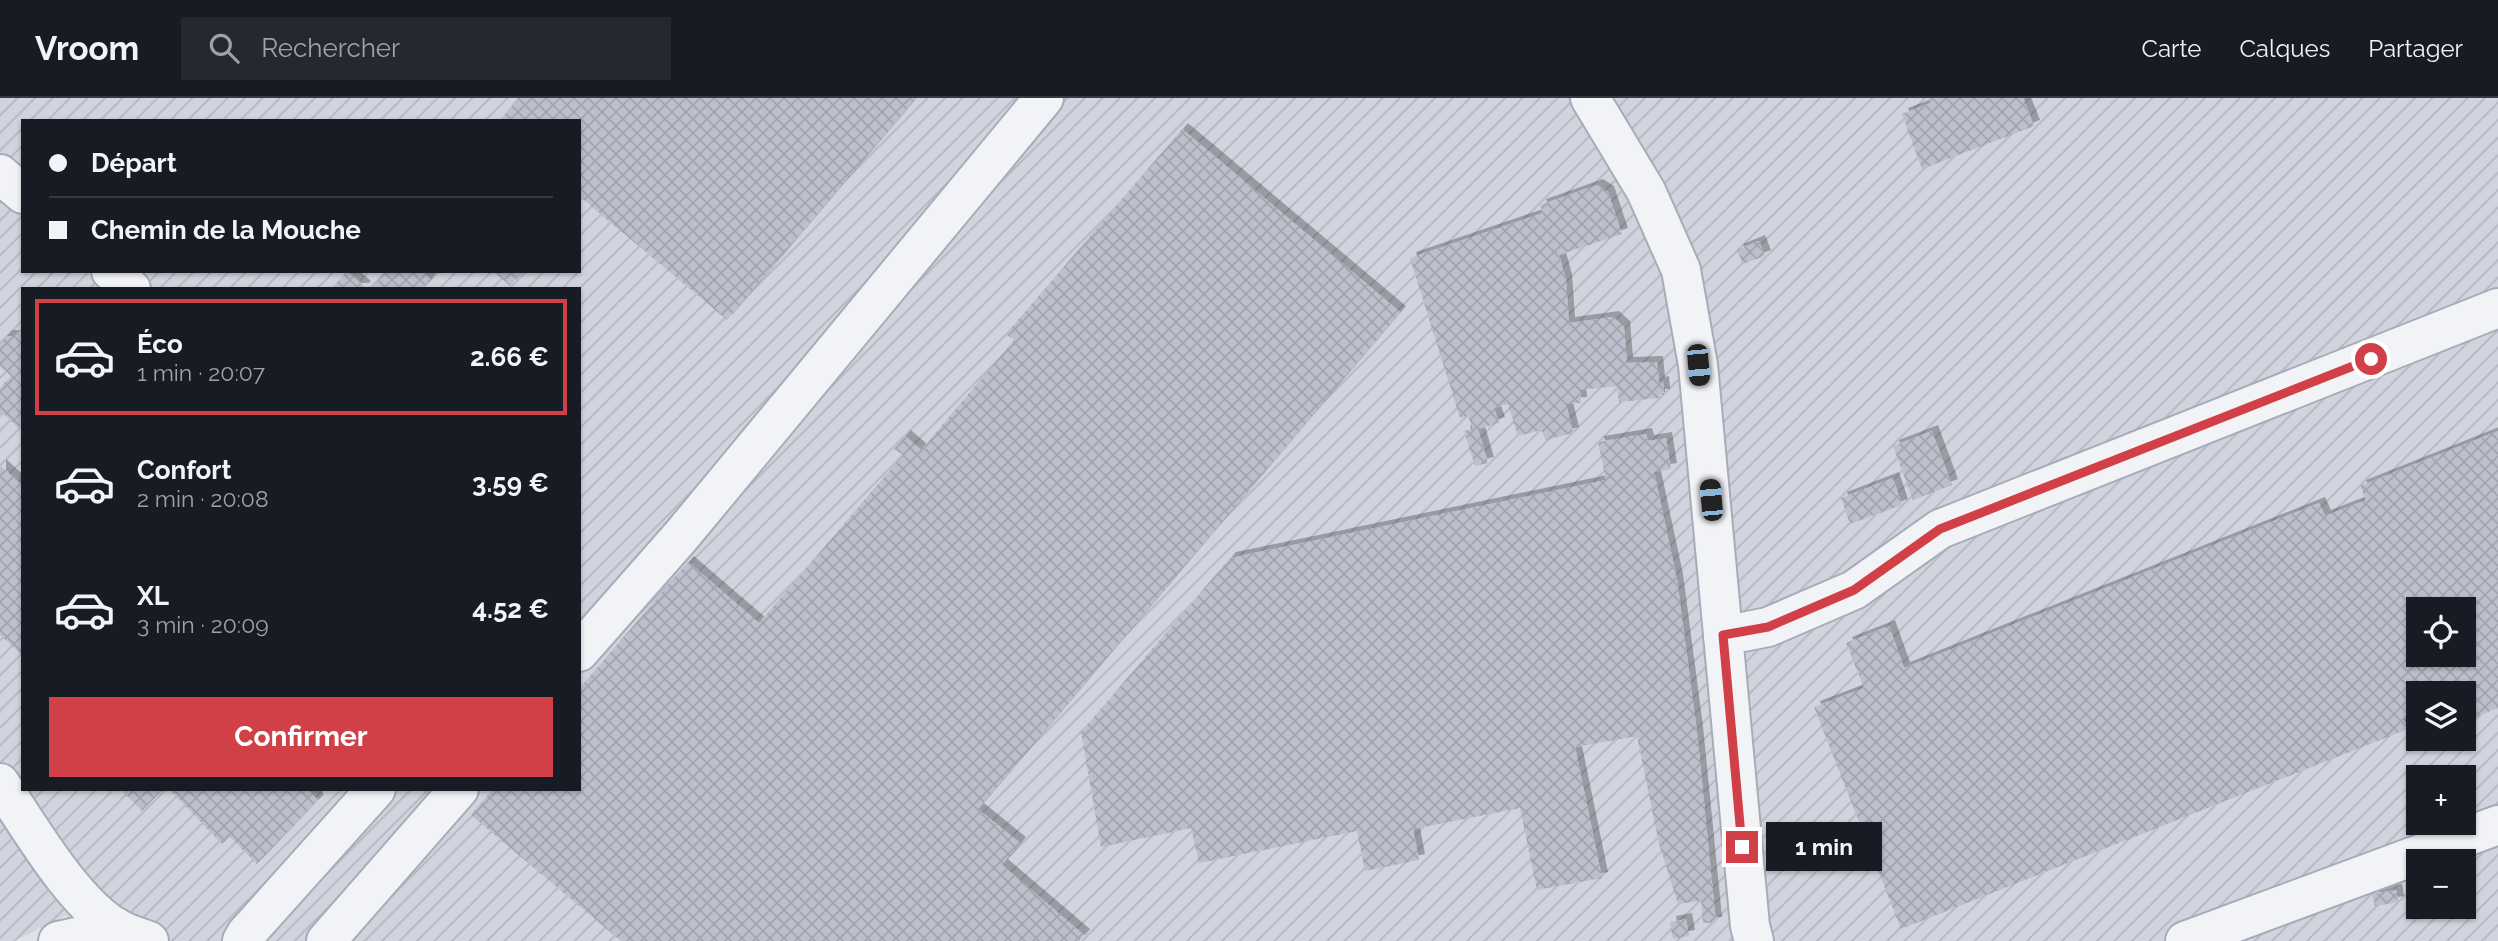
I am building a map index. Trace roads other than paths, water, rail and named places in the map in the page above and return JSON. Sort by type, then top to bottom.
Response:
[{"type":"street","points":[[581,650],[682,535],[1044,98]]},
{"type":"street","points":[[1590,98],[1646,191],[1681,270],[1698,365],[1750,926],[1754,941]]},
{"type":"street","points":[[0,174],[21,192]]},
{"type":"street","points":[[113,273],[129,287]]},
{"type":"street","points":[[1723,635],[1768,627],[1854,590],[1940,529],[2498,308]]},
{"type":"street","points":[[0,783],[71,886],[90,908],[127,937]]},
{"type":"street","points":[[242,941],[374,791]]},
{"type":"street","points":[[326,941],[457,791]]},
{"type":"street","points":[[2185,941],[2498,824]]},
{"type":"street","points":[[58,941],[127,937]]}]
